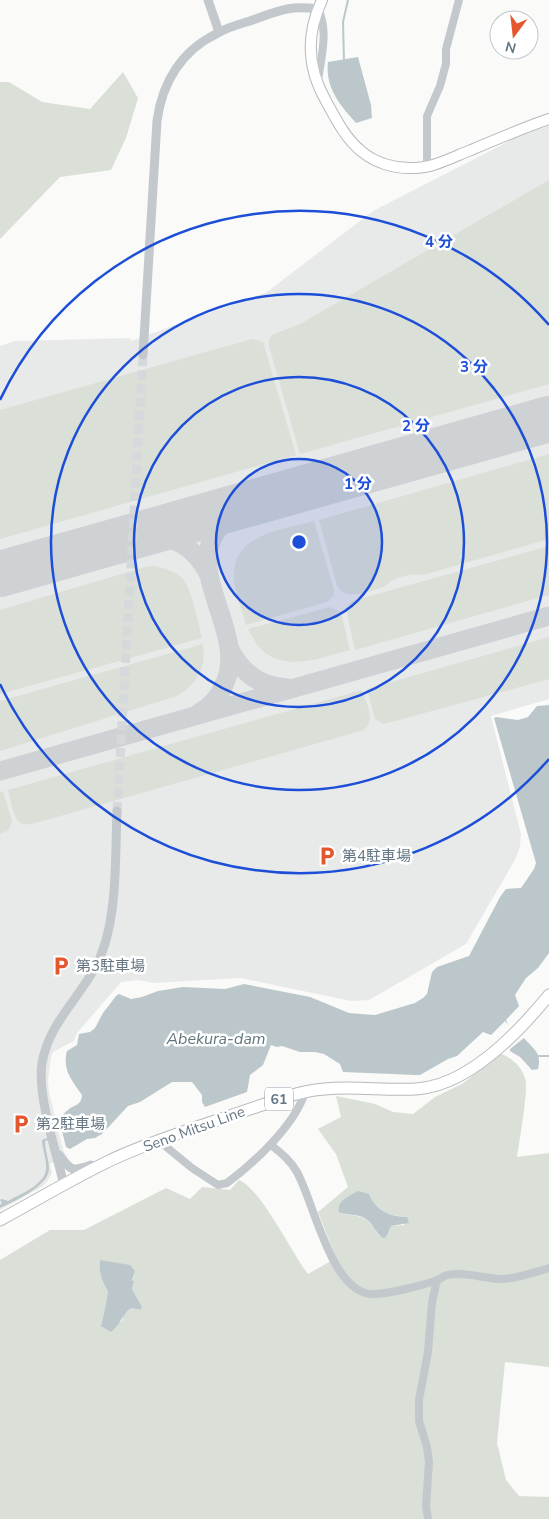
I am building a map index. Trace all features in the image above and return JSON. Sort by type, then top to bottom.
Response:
[{"type":"main road","points":[[320,5],[312,30],[310,51],[311,64],[318,85],[346,134],[361,152],[385,165],[400,168],[427,167],[549,119]]},
{"type":"main road","name":"Seno Mitsu Line","points":[[0,1220],[106,1162],[159,1141],[305,1092],[350,1087],[417,1089],[440,1085],[461,1076],[481,1063],[532,1015],[549,995]]},
{"type":"street","points":[[208,0],[219,32]]},
{"type":"street","points":[[427,167],[427,116],[440,86],[446,64],[446,49],[459,0]]},
{"type":"street","points":[[143,355],[159,108],[168,80],[190,51],[219,32],[286,8],[307,4],[320,5]]},
{"type":"street","points":[[64,1185],[42,1085],[42,1062],[54,1029],[91,975],[104,947],[112,915],[117,812]]},
{"type":"street","points":[[159,1141],[192,1168],[218,1185],[227,1182],[271,1145],[302,1102],[305,1092]]},
{"type":"street","points":[[271,1145],[289,1160],[297,1172],[326,1246],[339,1271],[358,1290],[372,1295],[437,1280],[448,1275],[510,1279],[549,1268]]},
{"type":"street","points":[[57,1154],[71,1169],[81,1169],[106,1162]]},
{"type":"street","points":[[428,1519],[426,1506],[429,1462],[427,1447],[419,1421],[418,1400],[428,1352],[432,1302],[437,1280]]},
{"type":"shaded area","points":[[123,72],[138,98],[126,138],[111,170],[60,177],[0,239],[0,82],[9,82],[42,102],[90,109]]},
{"type":"shaded area","points":[[549,126],[549,699],[491,716],[521,834],[520,847],[515,860],[466,944],[369,1000],[351,1001],[241,978],[154,983],[138,980],[121,982],[77,1033],[74,1041],[53,1052],[51,1057],[48,1081],[49,1092],[63,1150],[67,1157],[50,1164],[52,1173],[43,1186],[0,1210],[0,346],[15,341],[130,338],[131,341],[267,292],[373,211],[525,133]]},
{"type":"shaded area","points":[[549,180],[549,384],[300,454],[269,346],[269,340],[272,335],[302,323]]},
{"type":"shaded area","points":[[252,339],[263,342],[296,455],[0,539],[0,410]]},
{"type":"shaded area","points":[[549,454],[549,539],[423,575],[403,576],[393,580],[386,586],[360,594],[347,594],[337,586],[319,520]]},
{"type":"shaded area","points":[[314,521],[334,589],[334,595],[327,602],[246,625],[234,582],[236,562],[241,551],[251,542],[262,536]]},
{"type":"shaded area","points":[[549,546],[549,595],[355,650],[346,609],[352,601]]},
{"type":"shaded area","points":[[154,566],[176,573],[186,583],[192,598],[202,638],[0,694],[0,610],[145,567]]},
{"type":"shaded area","points":[[330,607],[339,611],[342,617],[350,650],[304,661],[292,662],[281,660],[261,649],[248,629]]},
{"type":"shaded area","points":[[549,637],[549,679],[384,724],[375,719],[367,689]]},
{"type":"shaded area","points":[[203,644],[203,661],[199,674],[190,686],[177,696],[0,751],[0,701]]},
{"type":"shaded area","points":[[362,690],[370,716],[368,726],[364,730],[32,824],[20,823],[14,813],[8,790]]},
{"type":"shaded area","points":[[3,791],[12,821],[9,830],[0,834],[0,792]]},
{"type":"shaded area","points":[[501,1054],[512,1060],[519,1066],[526,1084],[517,1157],[549,1153],[549,1367],[505,1362],[497,1443],[506,1480],[519,1496],[549,1497],[549,1519],[0,1519],[0,1260],[50,1230],[84,1230],[166,1188],[190,1199],[202,1187],[230,1190],[239,1180],[248,1186],[266,1208],[308,1274],[336,1258],[318,1212],[348,1187],[336,1154],[318,1129],[341,1117],[336,1096],[375,1104],[393,1112],[413,1114],[435,1097],[462,1084]],"holes":[[[368,1194],[379,1208],[389,1214],[407,1217],[404,1225],[391,1226],[388,1232],[379,1236],[368,1221],[360,1217],[343,1214]],[[100,1260],[134,1275],[132,1289],[142,1307],[141,1310],[131,1308],[123,1316],[122,1321],[101,1326],[108,1291],[101,1276]]]},
{"type":"water","points":[[358,57],[371,105],[372,118],[356,123],[344,110],[331,88],[328,62]]},
{"type":"water","name":"Abekura-dam","points":[[549,705],[549,953],[538,968],[526,978],[515,995],[519,1006],[506,1020],[508,1025],[505,1021],[491,1035],[483,1032],[457,1056],[420,1075],[343,1072],[340,1064],[324,1054],[300,1052],[282,1046],[271,1045],[263,1065],[250,1075],[247,1092],[205,1107],[202,1102],[202,1095],[192,1082],[172,1082],[140,1102],[128,1106],[102,1134],[95,1138],[87,1139],[70,1149],[66,1147],[59,1119],[79,1103],[82,1095],[67,1069],[67,1051],[77,1045],[79,1034],[90,1032],[95,1028],[103,1013],[119,994],[131,999],[158,991],[183,987],[225,989],[244,984],[310,997],[349,1013],[375,1015],[415,1003],[423,998],[427,994],[432,972],[437,967],[469,956],[500,897],[506,889],[521,888],[536,863],[494,718],[518,720],[528,717],[537,706]]},
{"type":"water","points":[[524,1038],[538,1055],[538,1069],[532,1070],[520,1057],[510,1051]]},
{"type":"water","points":[[48,1138],[45,1141],[49,1169],[43,1181],[29,1193],[0,1208],[2,1203],[0,1200],[8,1201],[37,1184],[45,1175],[46,1166],[42,1140]]},
{"type":"water","points":[[358,1191],[369,1194],[375,1204],[384,1212],[395,1216],[407,1217],[409,1223],[391,1226],[386,1237],[383,1238],[364,1218],[339,1212],[342,1202]]},
{"type":"water","points":[[100,1260],[130,1265],[135,1271],[132,1289],[142,1307],[141,1310],[131,1308],[111,1332],[101,1326],[108,1291],[101,1276]]},
{"type":"waterway","points":[[344,61],[343,22],[348,0]]},
{"type":"waterway","points":[[539,1056],[549,1056]]},
{"type":"taxiway","points":[[200,712],[219,695],[230,663],[228,639],[213,590],[208,566],[210,544],[224,522],[252,503]]},
{"type":"taxiway","points":[[131,537],[156,536],[177,542],[195,554],[209,575]]},
{"type":"taxiway","points":[[0,771],[549,616]]},
{"type":"taxiway","points":[[229,648],[239,664],[252,677],[268,685],[287,688]]},
{"type":"runway","points":[[0,574],[549,419]]},
{"type":"tunnel","points":[[117,811],[143,355]]},
{"type":"place","name":"第4駐車場","points":[[327,856]]},
{"type":"place","name":"第3駐車場","points":[[61,966]]},
{"type":"place","name":"第2駐車場","points":[[21,1124]]}]
